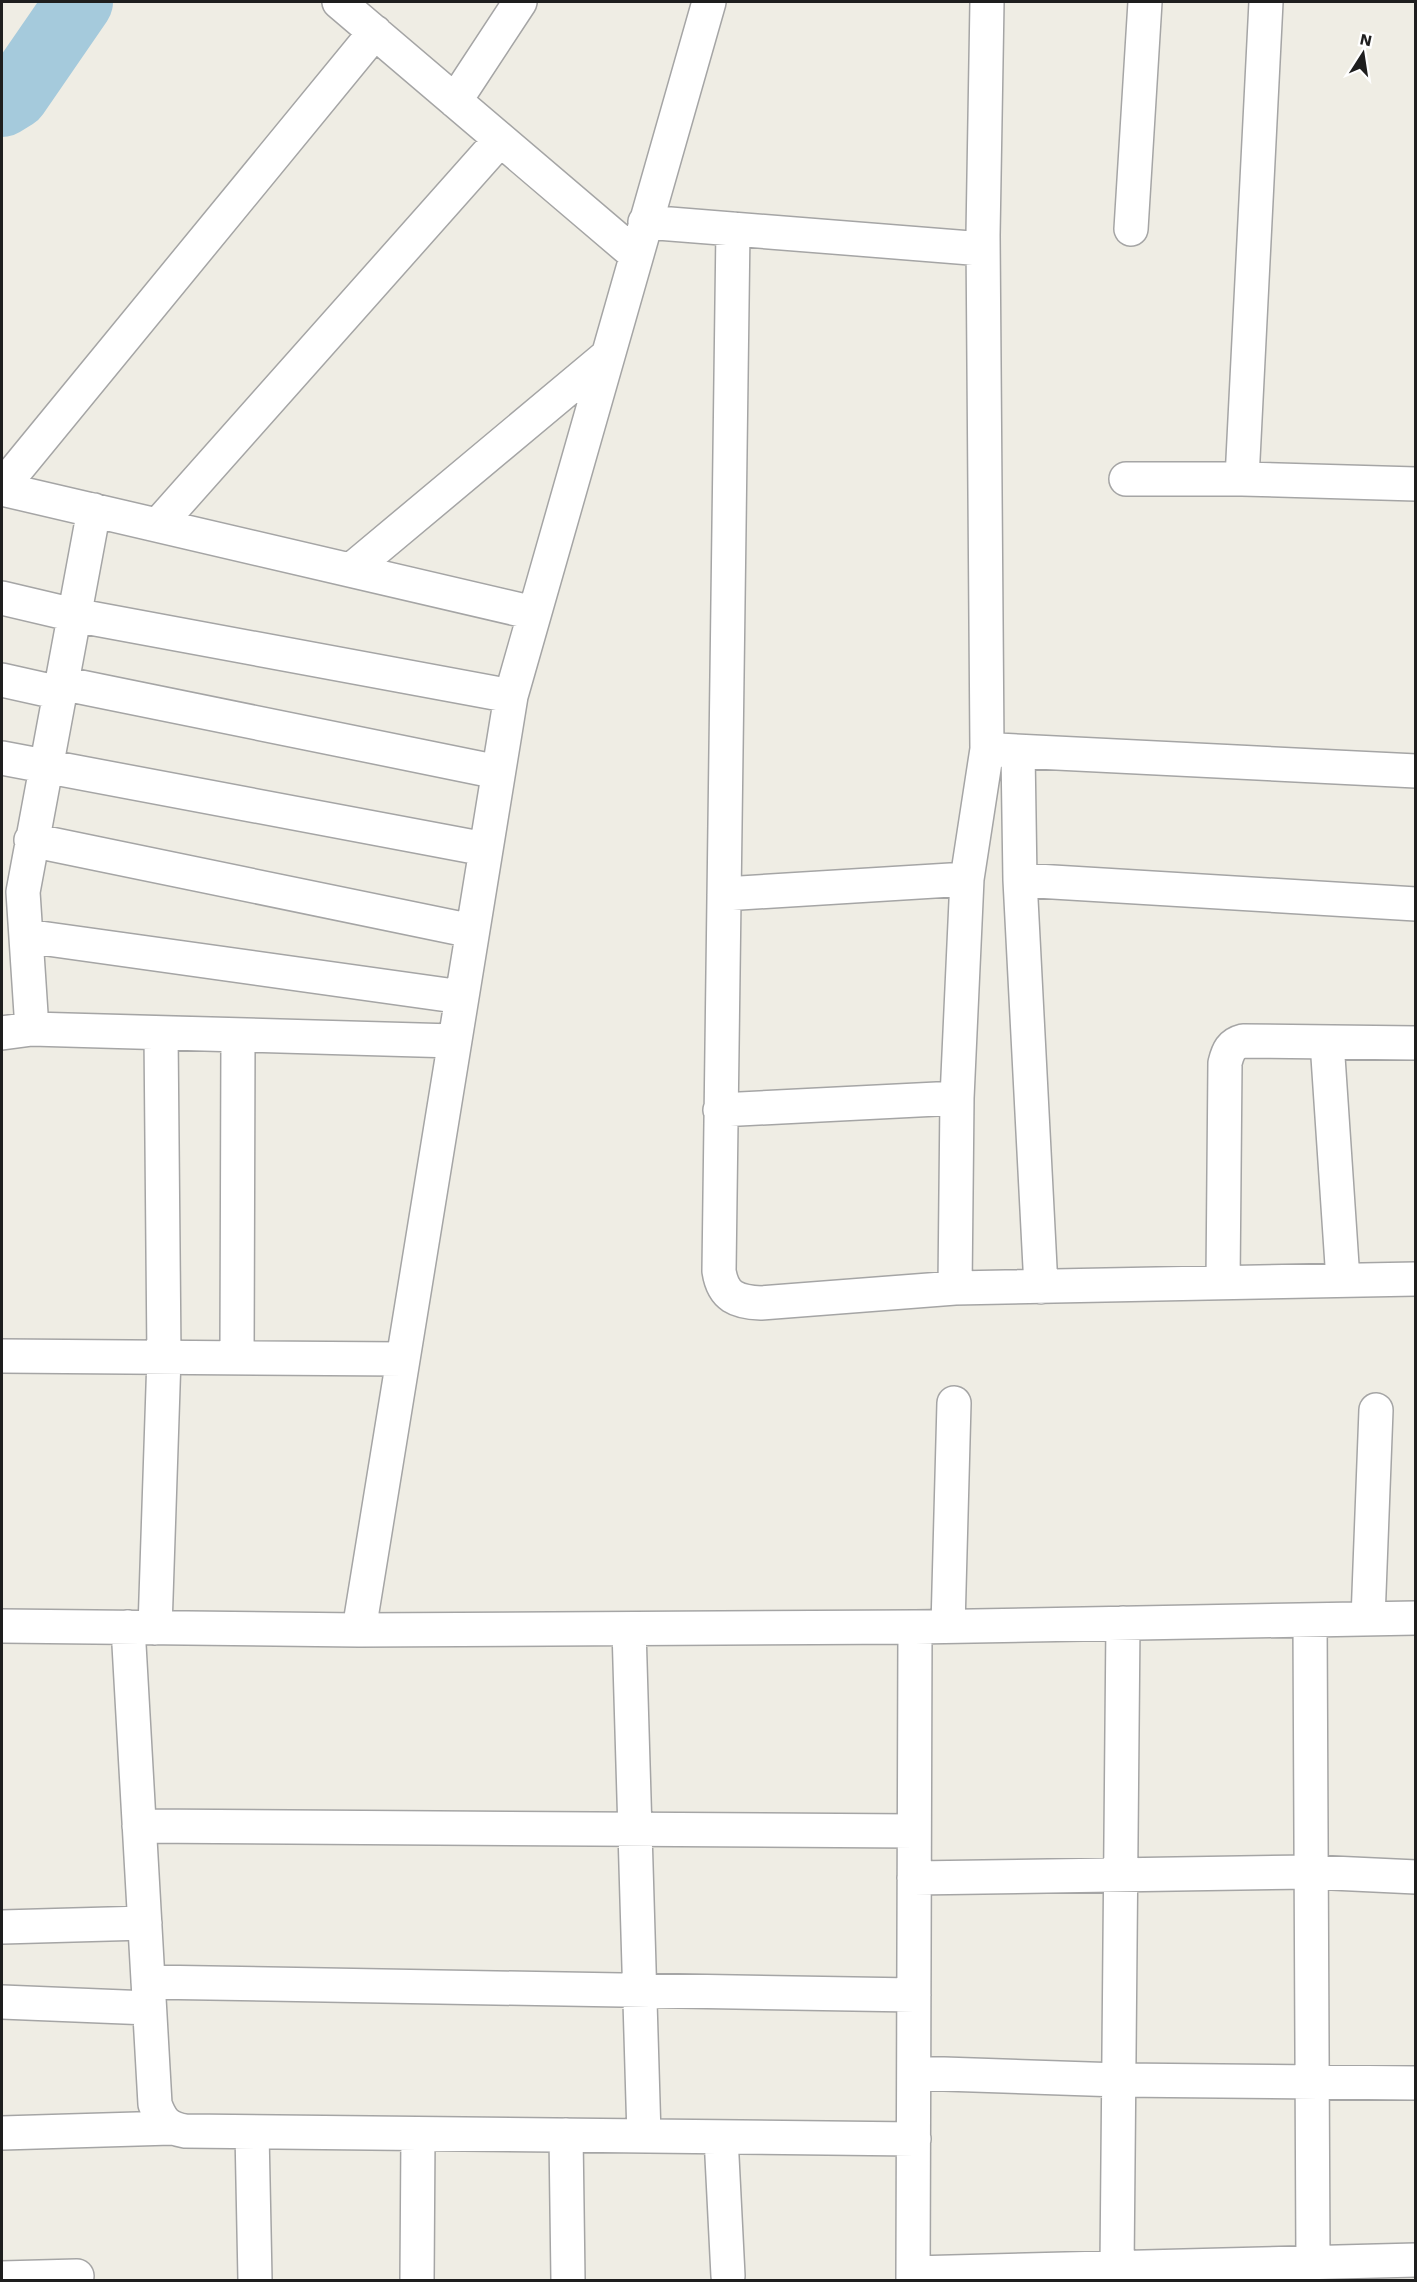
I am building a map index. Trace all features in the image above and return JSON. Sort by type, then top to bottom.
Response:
[{"type":"street","points":[[339,2],[636,255]]},
{"type":"street","points":[[456,101],[520,2]]},
{"type":"street","points":[[359,1630],[511,696],[709,2]]},
{"type":"street","points":[[987,2],[983,249],[1003,750],[1020,880],[1041,1287]]},
{"type":"street","points":[[1131,229],[1145,2]]},
{"type":"street","points":[[1242,479],[1266,2]]},
{"type":"street","points":[[375,32],[2,488],[534,613]]},
{"type":"street","points":[[158,525],[500,140]]},
{"type":"street","points":[[645,222],[983,249]]},
{"type":"street","points":[[733,229],[718,1271],[721,1285],[731,1297],[746,1302],[761,1303],[955,1288],[1416,1279]]},
{"type":"street","points":[[351,570],[607,356]]},
{"type":"street","points":[[1126,479],[1242,479],[1416,484]]},
{"type":"street","points":[[94,510],[17,915],[17,1031],[454,1041]]},
{"type":"street","points":[[2,598],[74,615],[511,696]]},
{"type":"street","points":[[2,680],[60,688],[498,772]]},
{"type":"street","points":[[1003,750],[1416,771]]},
{"type":"street","points":[[955,1288],[957,1098],[967,879],[1003,750]]},
{"type":"street","points":[[2,758],[485,849]]},
{"type":"street","points":[[31,840],[472,931]]},
{"type":"street","points":[[724,894],[967,879]]},
{"type":"street","points":[[1020,880],[1416,904]]},
{"type":"street","points":[[17,915],[462,997]]},
{"type":"street","points":[[161,1033],[164,1357],[141,1628],[139,1826],[155,2104],[161,2119],[171,2128]]},
{"type":"street","points":[[237,1358],[238,1035]]},
{"type":"street","points":[[1223,1282],[1225,1063],[1228,1052],[1235,1043],[1243,1041],[1416,1043]]},
{"type":"street","points":[[1327,1042],[1343,1280]]},
{"type":"street","points":[[720,1110],[957,1098]]},
{"type":"street","points":[[2,1356],[403,1359]]},
{"type":"street","points":[[948,1626],[954,1403]]},
{"type":"street","points":[[1368,1619],[1376,1410]]},
{"type":"street","points":[[2,1626],[359,1630],[629,1629],[915,1627],[1416,1618]]},
{"type":"street","points":[[1310,1620],[1313,2263]]},
{"type":"street","points":[[1117,2268],[1123,1623]]},
{"type":"street","points":[[915,1627],[913,2277],[1117,2268],[1416,2260]]},
{"type":"street","points":[[629,1629],[644,2136]]},
{"type":"street","points":[[139,1826],[914,1831]]},
{"type":"street","points":[[914,1878],[1311,1872],[1416,1877]]},
{"type":"street","points":[[2,1927],[145,1923]]},
{"type":"street","points":[[2,2002],[149,1995],[639,1990],[914,1995]]},
{"type":"street","points":[[914,2073],[1119,2080],[1416,2083]]},
{"type":"street","points":[[2,2133],[171,2128],[185,2131],[252,2132],[914,2139]]},
{"type":"street","points":[[252,2132],[255,2280]]},
{"type":"street","points":[[417,2280],[418,2134]]},
{"type":"street","points":[[566,2135],[568,2280]]},
{"type":"street","points":[[721,2138],[728,2276]]},
{"type":"street","points":[[2,2278],[77,2276]]},
{"type":"waterway","points":[[2,103],[15,95],[79,2]]}]
